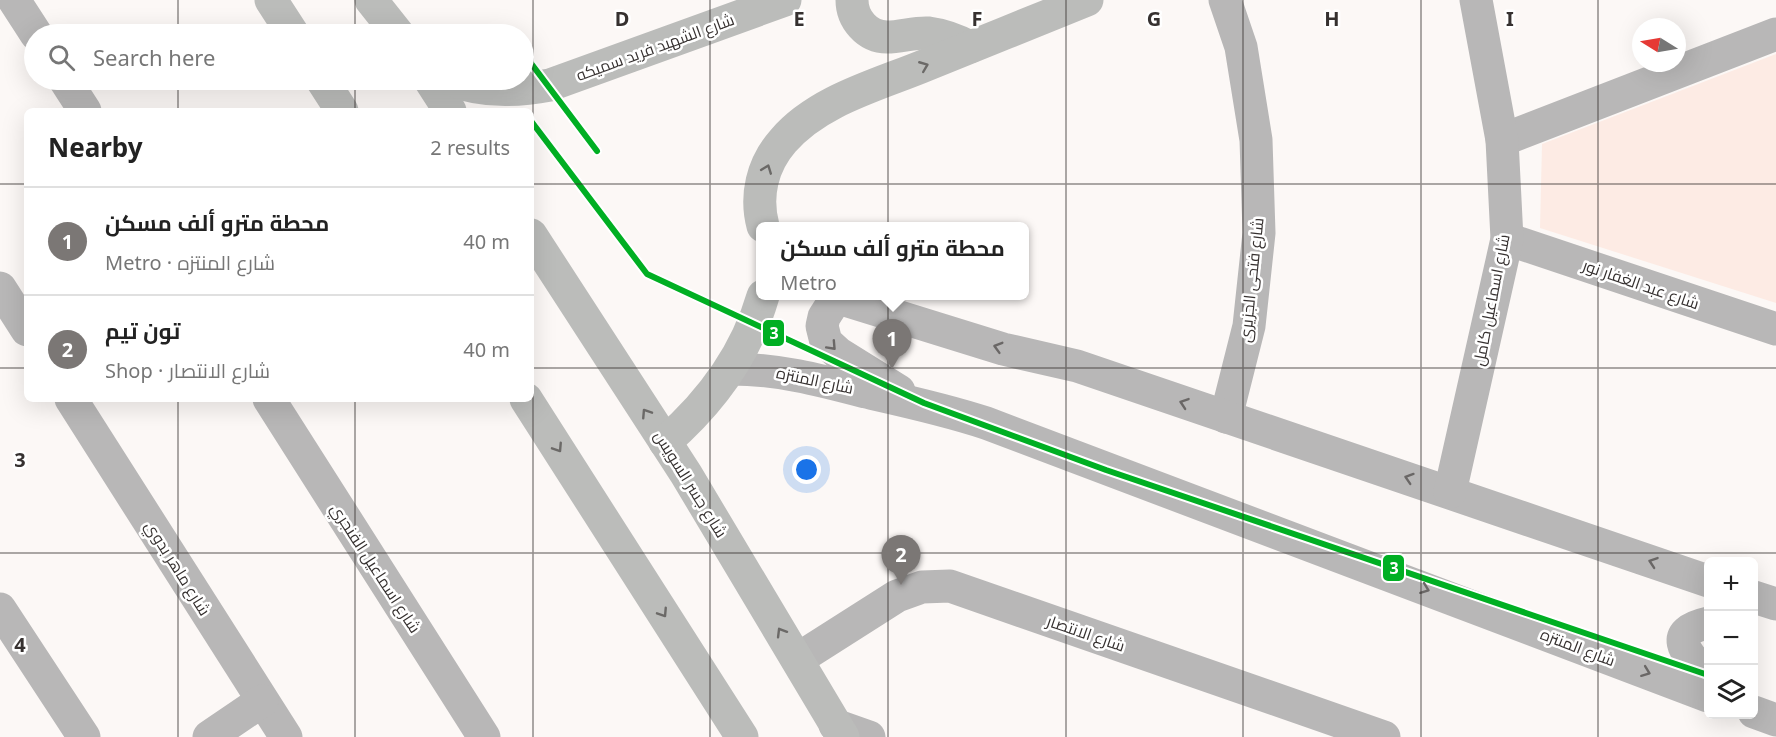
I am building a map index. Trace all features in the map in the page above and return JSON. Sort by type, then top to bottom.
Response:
[{"type":"main road","points":[[271,0],[287,24]]},
{"type":"main road","points":[[371,0],[390,24]]},
{"type":"main road","name":"شارع الشهيد فريد سميكه","points":[[534,88],[550,85],[786,0]]},
{"type":"main road","points":[[852,0],[852,7],[861,26],[877,36],[928,33],[943,36],[970,47]]},
{"type":"main road","points":[[763,222],[760,198],[766,167],[784,140],[815,114],[857,92],[1087,0]]},
{"type":"main road","points":[[328,90],[340,108]]},
{"type":"main road","points":[[436,90],[448,108]]},
{"type":"main road","name":"شارع جسر السويس","points":[[534,240],[665,442],[798,659],[839,731]]},
{"type":"main road","points":[[665,442],[690,421],[731,369],[746,340],[761,300]]},
{"type":"main road","points":[[528,402],[742,737]]},
{"type":"street","points":[[14,0],[30,24]]},
{"type":"street","name":"شارع فتحى الجزيرى","points":[[1225,0],[1241,47],[1256,140],[1259,233],[1249,326],[1226,417]]},
{"type":"street","name":"شارع اسماعيل كامل","points":[[1450,492],[1507,239],[1502,140],[1476,0]]},
{"type":"street","points":[[1502,140],[1776,34]]},
{"type":"street","points":[[71,90],[83,108]]},
{"type":"street","name":"شارع عبد الغفار نور","points":[[1507,239],[1776,329]]},
{"type":"street","points":[[3,299],[24,326]]},
{"type":"street","points":[[834,300],[824,317],[822,326],[826,342],[838,353],[918,404]]},
{"type":"street","points":[[846,300],[1003,349],[1077,366],[1704,580]]},
{"type":"street","name":"شارع المنتزه","points":[[731,369],[756,369],[803,375],[986,423],[1704,694]]},
{"type":"street","name":"شارع ماهر بدوي","points":[[73,402],[285,737]]},
{"type":"street","name":"شارع اسماعيل الفنجري","points":[[270,402],[484,737]]},
{"type":"street","name":"شارع الانتصار","points":[[798,659],[897,596],[922,587],[950,586],[1384,737]]},
{"type":"street","points":[[1758,599],[1776,606]]},
{"type":"street","points":[[1758,612],[1776,606]]},
{"type":"street","points":[[0,609],[84,737]]},
{"type":"street","points":[[1704,624],[1694,626],[1689,630],[1683,642],[1687,654],[1704,673]]},
{"type":"street","points":[[209,737],[262,700]]},
{"type":"street","points":[[839,731],[869,737]]},
{"type":"shaded area","points":[[1776,54],[1776,303],[1540,228],[1542,144]]},
{"type":"transit line","name":"3","points":[[534,67],[597,151]]},
{"type":"transit line","name":"3","points":[[534,125],[647,274],[924,403],[1106,470],[1704,674]]},
{"type":"place","name":"محطة مترو ألف مسكن","points":[[892,369]]},
{"type":"place","name":"تون تيم","points":[[901,585]]}]
